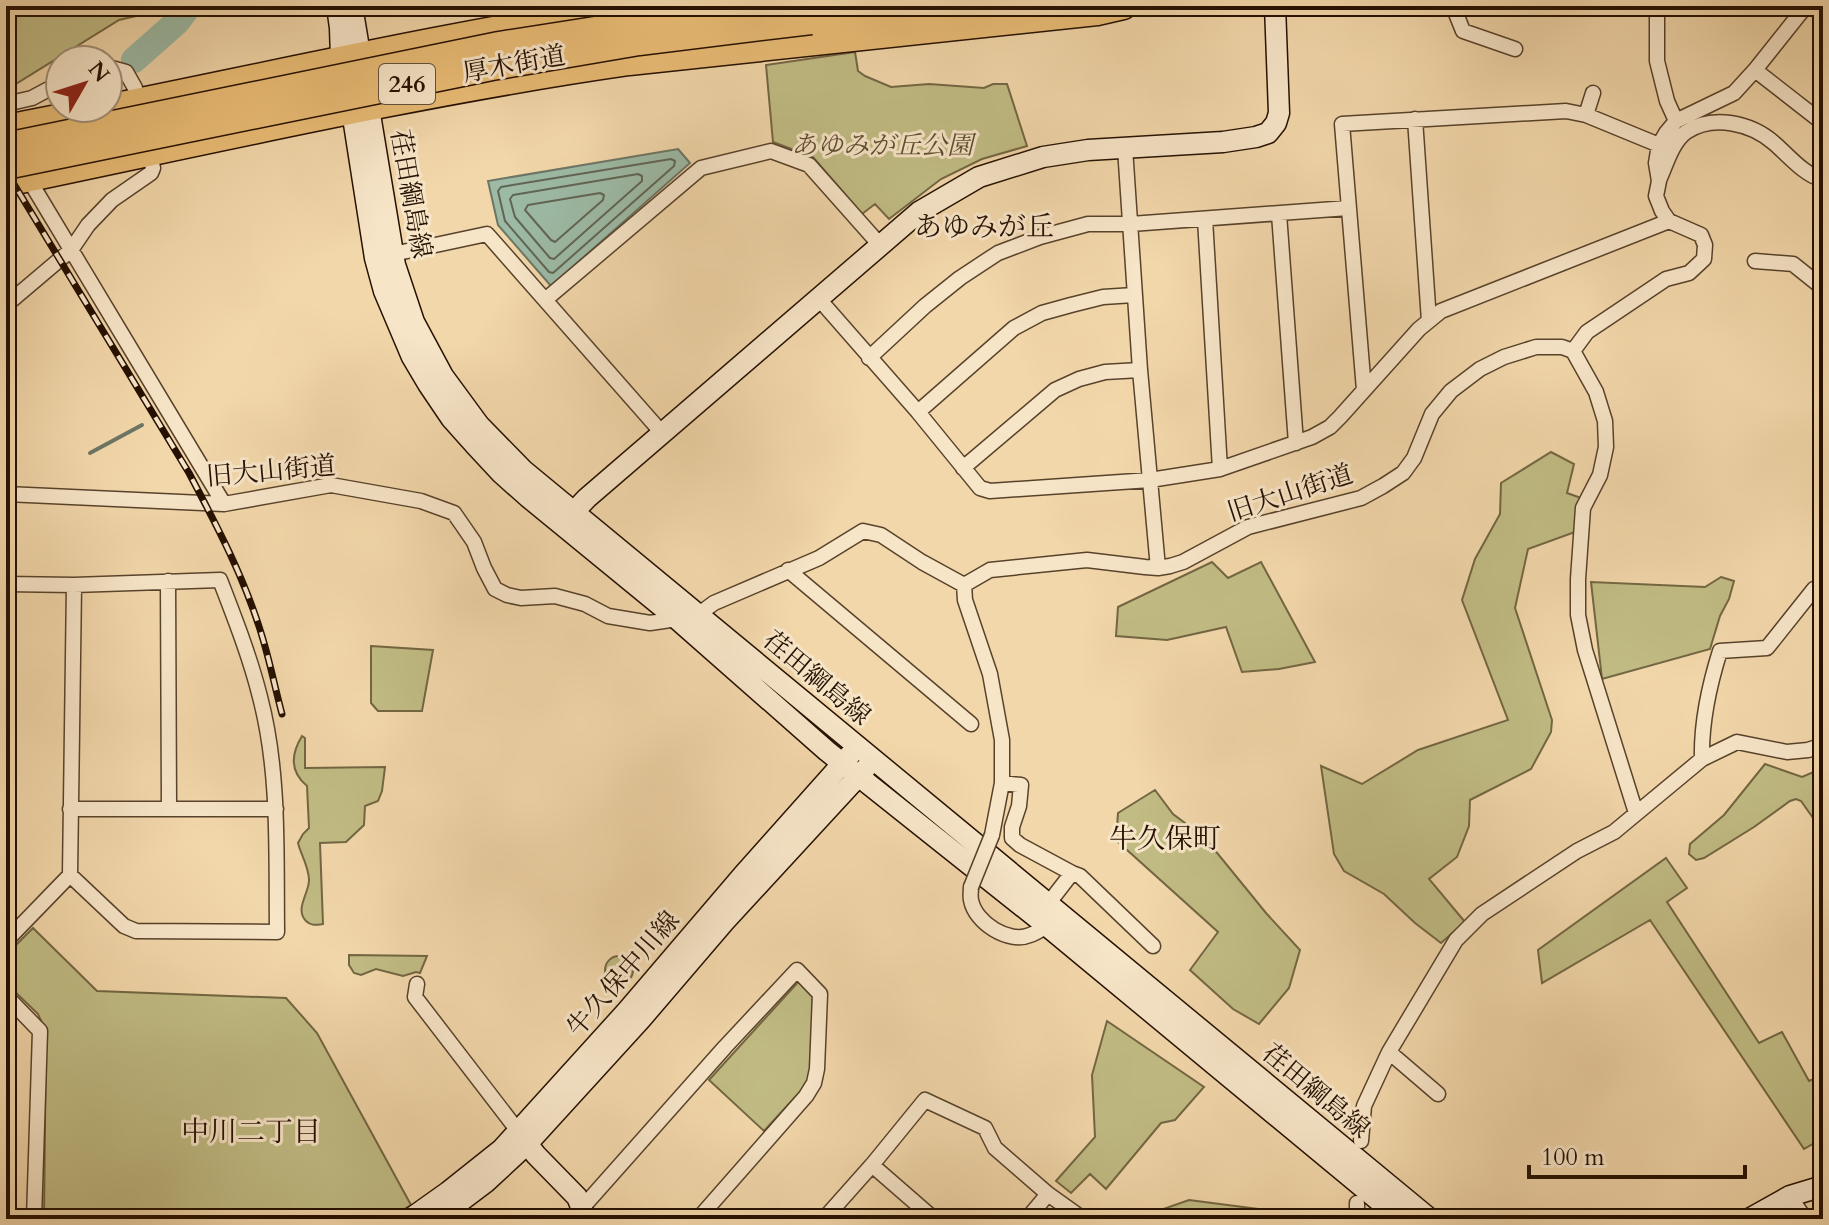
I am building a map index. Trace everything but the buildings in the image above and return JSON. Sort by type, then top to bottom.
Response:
[{"type":"highway","name":"246","points":[[6,128],[139,103],[559,12],[636,6]]},
{"type":"highway","name":"厚木街道","points":[[6,146],[499,45],[646,22],[782,6]]},
{"type":"highway","name":"厚木街道","points":[[13,176],[492,67],[610,47],[811,21],[980,6]]},
{"type":"highway","name":"246","points":[[13,176],[150,153],[537,76],[629,62],[1097,12],[1123,6]]},
{"type":"main road","points":[[337,6],[340,28],[350,57]]},
{"type":"main road","points":[[350,57],[352,6]]},
{"type":"main road","points":[[568,518],[587,498],[919,212],[979,177],[1043,157],[1088,150],[1223,142],[1268,133],[1279,113],[1275,6]]},
{"type":"main road","name":"荏田綱島線","points":[[350,57],[384,253],[451,418],[501,473],[699,614],[1430,1219]]},
{"type":"main road","name":"荏田綱島線","points":[[568,518],[842,764],[1047,926],[1401,1219]]},
{"type":"main road","name":"牛久保中川線","points":[[437,1219],[486,1182],[744,874],[842,764],[866,753]]},
{"type":"main road","name":"牛久保中川線","points":[[410,1219],[522,1137],[641,1019],[724,922],[858,777],[866,753]]},
{"type":"main road","points":[[522,1137],[571,1189],[584,1213]]},
{"type":"main road","points":[[1749,1219],[1790,1196],[1823,1186]]},
{"type":"street","points":[[1453,6],[1463,31],[1515,49]]},
{"type":"street","points":[[1659,181],[1656,163],[1659,145],[1676,121],[1734,93],[1806,6]]},
{"type":"street","points":[[1657,13],[1657,61],[1667,101],[1676,121]]},
{"type":"street","points":[[1755,70],[1823,123]]},
{"type":"street","points":[[6,305],[71,250],[88,225],[112,200],[151,173],[153,168],[139,103],[135,88],[124,71]]},
{"type":"street","points":[[6,104],[44,92]]},
{"type":"street","points":[[1586,115],[1593,93]]},
{"type":"street","points":[[1364,390],[1342,124],[1566,111],[1586,115],[1659,145]]},
{"type":"street","points":[[1415,119],[1429,321]]},
{"type":"street","points":[[1636,813],[1588,662],[1578,615],[1583,508],[1600,475],[1606,447],[1605,421],[1596,392],[1573,351],[1587,332],[1666,279],[1689,273],[1704,259],[1705,245],[1701,235],[1669,221],[1656,196],[1672,150],[1685,133],[1705,124],[1740,125],[1757,131],[1792,161],[1823,180]]},
{"type":"street","points":[[1125,148],[1134,295],[1158,568]]},
{"type":"street","points":[[545,300],[701,168],[771,151],[809,165],[880,245]]},
{"type":"street","points":[[13,176],[71,250],[224,504]]},
{"type":"street","points":[[869,358],[960,278],[998,253],[1040,237],[1088,224],[1131,224],[1348,208]]},
{"type":"street","points":[[1279,214],[1296,443]]},
{"type":"street","points":[[1205,219],[1220,469]]},
{"type":"street","points":[[819,299],[980,488],[990,491],[1150,480],[1220,469],[1312,437],[1330,427],[1419,329],[1441,311],[1669,221]]},
{"type":"street","points":[[384,253],[487,234],[663,434]]},
{"type":"street","points":[[1755,261],[1793,264],[1823,288]]},
{"type":"street","points":[[918,412],[1014,328],[1042,313],[1071,305],[1103,297],[1134,295]]},
{"type":"street","name":"旧大山街道","points":[[964,585],[990,570],[1087,560],[1158,568],[1183,562],[1248,527],[1361,498],[1403,473],[1414,458],[1432,414],[1451,391],[1480,369],[1536,347],[1562,347],[1573,351]]},
{"type":"street","points":[[963,468],[1055,390],[1105,372],[1140,370]]},
{"type":"street","name":"旧大山街道","points":[[6,494],[224,504],[331,485],[421,501],[454,513],[474,542],[495,589],[507,595],[521,598],[555,596],[585,604],[608,616],[650,623],[677,619]]},
{"type":"street","points":[[699,614],[714,603],[819,558],[863,531],[881,535],[964,585],[965,600],[990,674],[1002,783],[992,835],[971,887],[971,902],[990,927],[1008,938],[1029,936],[1047,926]]},
{"type":"street","points":[[788,570],[971,724]]},
{"type":"street","points":[[6,584],[220,580],[243,639],[261,700],[276,809],[277,932],[136,931],[124,926],[70,875]]},
{"type":"street","points":[[168,581],[169,809]]},
{"type":"street","points":[[6,941],[70,875],[74,585]]},
{"type":"street","points":[[1702,759],[1708,688],[1720,651],[1767,648],[1814,589],[1823,586]]},
{"type":"street","points":[[1361,1141],[1364,1106],[1389,1052],[1456,940],[1482,914],[1577,851],[1614,832],[1702,759],[1737,742],[1787,752],[1823,745]]},
{"type":"street","points":[[1002,783],[1021,785],[1012,838],[1080,876],[1153,946]]},
{"type":"street","points":[[70,809],[276,809]]},
{"type":"street","points":[[1048,904],[1072,873]]},
{"type":"street","points":[[584,1213],[725,1047],[797,970],[820,994],[814,1083],[698,1219]]},
{"type":"street","points":[[417,984],[415,997],[522,1137]]},
{"type":"street","points":[[6,996],[40,1031],[34,1219]]},
{"type":"street","points":[[1389,1052],[1438,1094]]},
{"type":"street","points":[[824,1219],[925,1100],[985,1128],[995,1148],[1048,1194],[1083,1219]]},
{"type":"street","points":[[872,1165],[934,1219]]},
{"type":"street","points":[[1027,1219],[1048,1194]]},
{"type":"street","points":[[1790,1196],[1805,1219]]},
{"type":"street","points":[[1357,1203],[1357,1219]]},
{"type":"green space","points":[[6,6],[138,6],[145,14],[119,20],[80,44],[44,44],[44,67],[11,87],[6,87],[9,58],[6,51]]},
{"type":"green space","name":"あゆみが丘公園","points":[[855,52],[858,71],[891,87],[929,84],[984,88],[1007,84],[1027,146],[982,159],[941,179],[889,219],[875,204],[862,214],[813,157],[773,142],[766,65]]},
{"type":"green space","points":[[1551,452],[1574,464],[1567,493],[1581,498],[1575,532],[1528,549],[1515,608],[1552,720],[1551,732],[1531,769],[1470,800],[1469,826],[1457,857],[1429,879],[1465,922],[1441,943],[1384,894],[1344,871],[1334,854],[1321,766],[1362,784],[1418,750],[1508,720],[1462,600],[1475,559],[1500,514],[1501,483]]},
{"type":"green space","points":[[1212,562],[1228,578],[1261,562],[1315,662],[1242,672],[1226,627],[1167,640],[1116,636],[1118,607]]},
{"type":"green space","points":[[1721,577],[1734,581],[1710,649],[1602,679],[1591,582],[1705,587]]},
{"type":"green space","points":[[371,646],[433,650],[422,711],[378,711],[371,703]]},
{"type":"green space","points":[[302,736],[305,738],[305,768],[385,767],[378,801],[365,806],[364,825],[346,842],[320,843],[323,924],[318,925],[308,923],[302,911],[309,879],[298,843],[309,828],[307,786],[301,781],[294,762]]},
{"type":"green space","points":[[1765,764],[1802,777],[1823,768],[1823,832],[1801,801],[1796,799],[1704,858],[1696,860],[1689,854],[1690,844],[1724,815]]},
{"type":"green space","points":[[1155,790],[1173,814],[1205,838],[1300,950],[1289,988],[1259,1024],[1233,1009],[1190,970],[1218,932],[1116,840],[1118,813]]},
{"type":"green space","points":[[1666,858],[1687,888],[1667,902],[1759,1043],[1782,1032],[1809,1081],[1823,1075],[1823,1138],[1804,1149],[1650,920],[1542,983],[1538,950]]},
{"type":"green space","points":[[33,928],[97,991],[286,998],[317,1033],[411,1205],[388,1219],[44,1219],[46,1032],[38,1014],[6,983],[6,955]]},
{"type":"green space","points":[[349,955],[427,956],[420,973],[403,976],[376,969],[361,975],[354,973],[349,965]]},
{"type":"green space","points":[[619,956],[629,960],[633,970],[629,980],[619,984],[609,980],[605,970],[609,960]]},
{"type":"green space","points":[[800,980],[813,992],[810,1081],[764,1131],[709,1080]]},
{"type":"green space","points":[[1107,1021],[1204,1087],[1175,1120],[1161,1123],[1106,1189],[1090,1174],[1071,1193],[1056,1181],[1095,1137],[1092,1075]]},
{"type":"green space","points":[[1189,1200],[1281,1212],[1294,1219],[1135,1219]]},
{"type":"water","points":[[678,149],[690,163],[551,286],[498,225],[488,181]]},
{"type":"waterway","points":[[134,60],[177,22],[189,6]]},
{"type":"waterway","points":[[90,453],[142,425]]},
{"type":"railway","points":[[6,171],[189,473],[210,513],[255,615],[282,714]]},
{"type":"district","name":"あゆみが丘","points":[[984,227]]},
{"type":"district","name":"牛久保町","points":[[1165,839]]},
{"type":"district","name":"中川二丁目","points":[[251,1132]]}]
